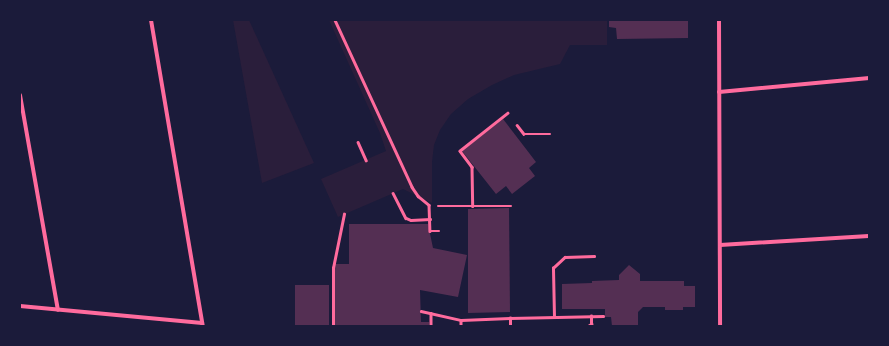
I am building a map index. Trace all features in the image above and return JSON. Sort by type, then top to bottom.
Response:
[{"type":"street","points":[[20,306],[202,324],[151,20]]},
{"type":"street","points":[[719,20],[720,326]]},
{"type":"street","points":[[719,92],[869,78]]},
{"type":"street","points":[[20,95],[58,310]]},
{"type":"street","points":[[720,246],[869,236]]},
{"type":"path","points":[[335,20],[412,186],[418,196],[430,206],[430,231],[439,231]]},
{"type":"path","points":[[473,206],[472,167],[460,151],[508,113]]},
{"type":"path","points":[[518,125],[524,134],[550,134]]},
{"type":"path","points":[[358,142],[366,160]]},
{"type":"path","points":[[393,194],[402,214],[406,218],[411,220],[430,219]]},
{"type":"path","points":[[438,206],[511,206]]},
{"type":"path","points":[[333,326],[333,268],[344,214]]},
{"type":"path","points":[[554,317],[553,268],[565,257],[594,256]]},
{"type":"path","points":[[420,310],[461,320],[603,316]]},
{"type":"path","points":[[431,313],[431,326]]},
{"type":"path","points":[[588,326],[591,324],[591,316]]},
{"type":"path","points":[[510,318],[510,326]]},
{"type":"path","points":[[461,320],[461,326]]},
{"type":"shaded area","points":[[233,20],[249,20],[314,163],[262,183]]},
{"type":"shaded area","points":[[329,20],[607,20],[607,45],[570,45],[560,64],[514,75],[492,85],[468,99],[451,114],[440,130],[434,145],[432,162],[432,203],[403,189],[338,217],[321,179],[386,151],[380,133]]},
{"type":"building","points":[[609,20],[688,20],[688,38],[617,39],[616,28],[609,27]]},
{"type":"building","points":[[503,119],[536,162],[529,168],[535,176],[512,194],[506,186],[496,194],[462,151]]},
{"type":"building","points":[[509,208],[510,312],[468,313],[468,209]]},
{"type":"building","points":[[349,224],[428,224],[433,248],[467,255],[458,297],[420,290],[421,322],[429,322],[429,326],[335,326],[334,264],[349,264]]},
{"type":"building","points":[[629,265],[640,274],[640,281],[684,281],[684,286],[695,286],[695,307],[683,307],[683,310],[665,310],[665,307],[643,307],[638,312],[638,326],[612,326],[611,317],[605,317],[605,309],[562,309],[562,284],[619,280],[619,275]]},
{"type":"building","points":[[295,285],[329,285],[329,326],[295,326]]}]
